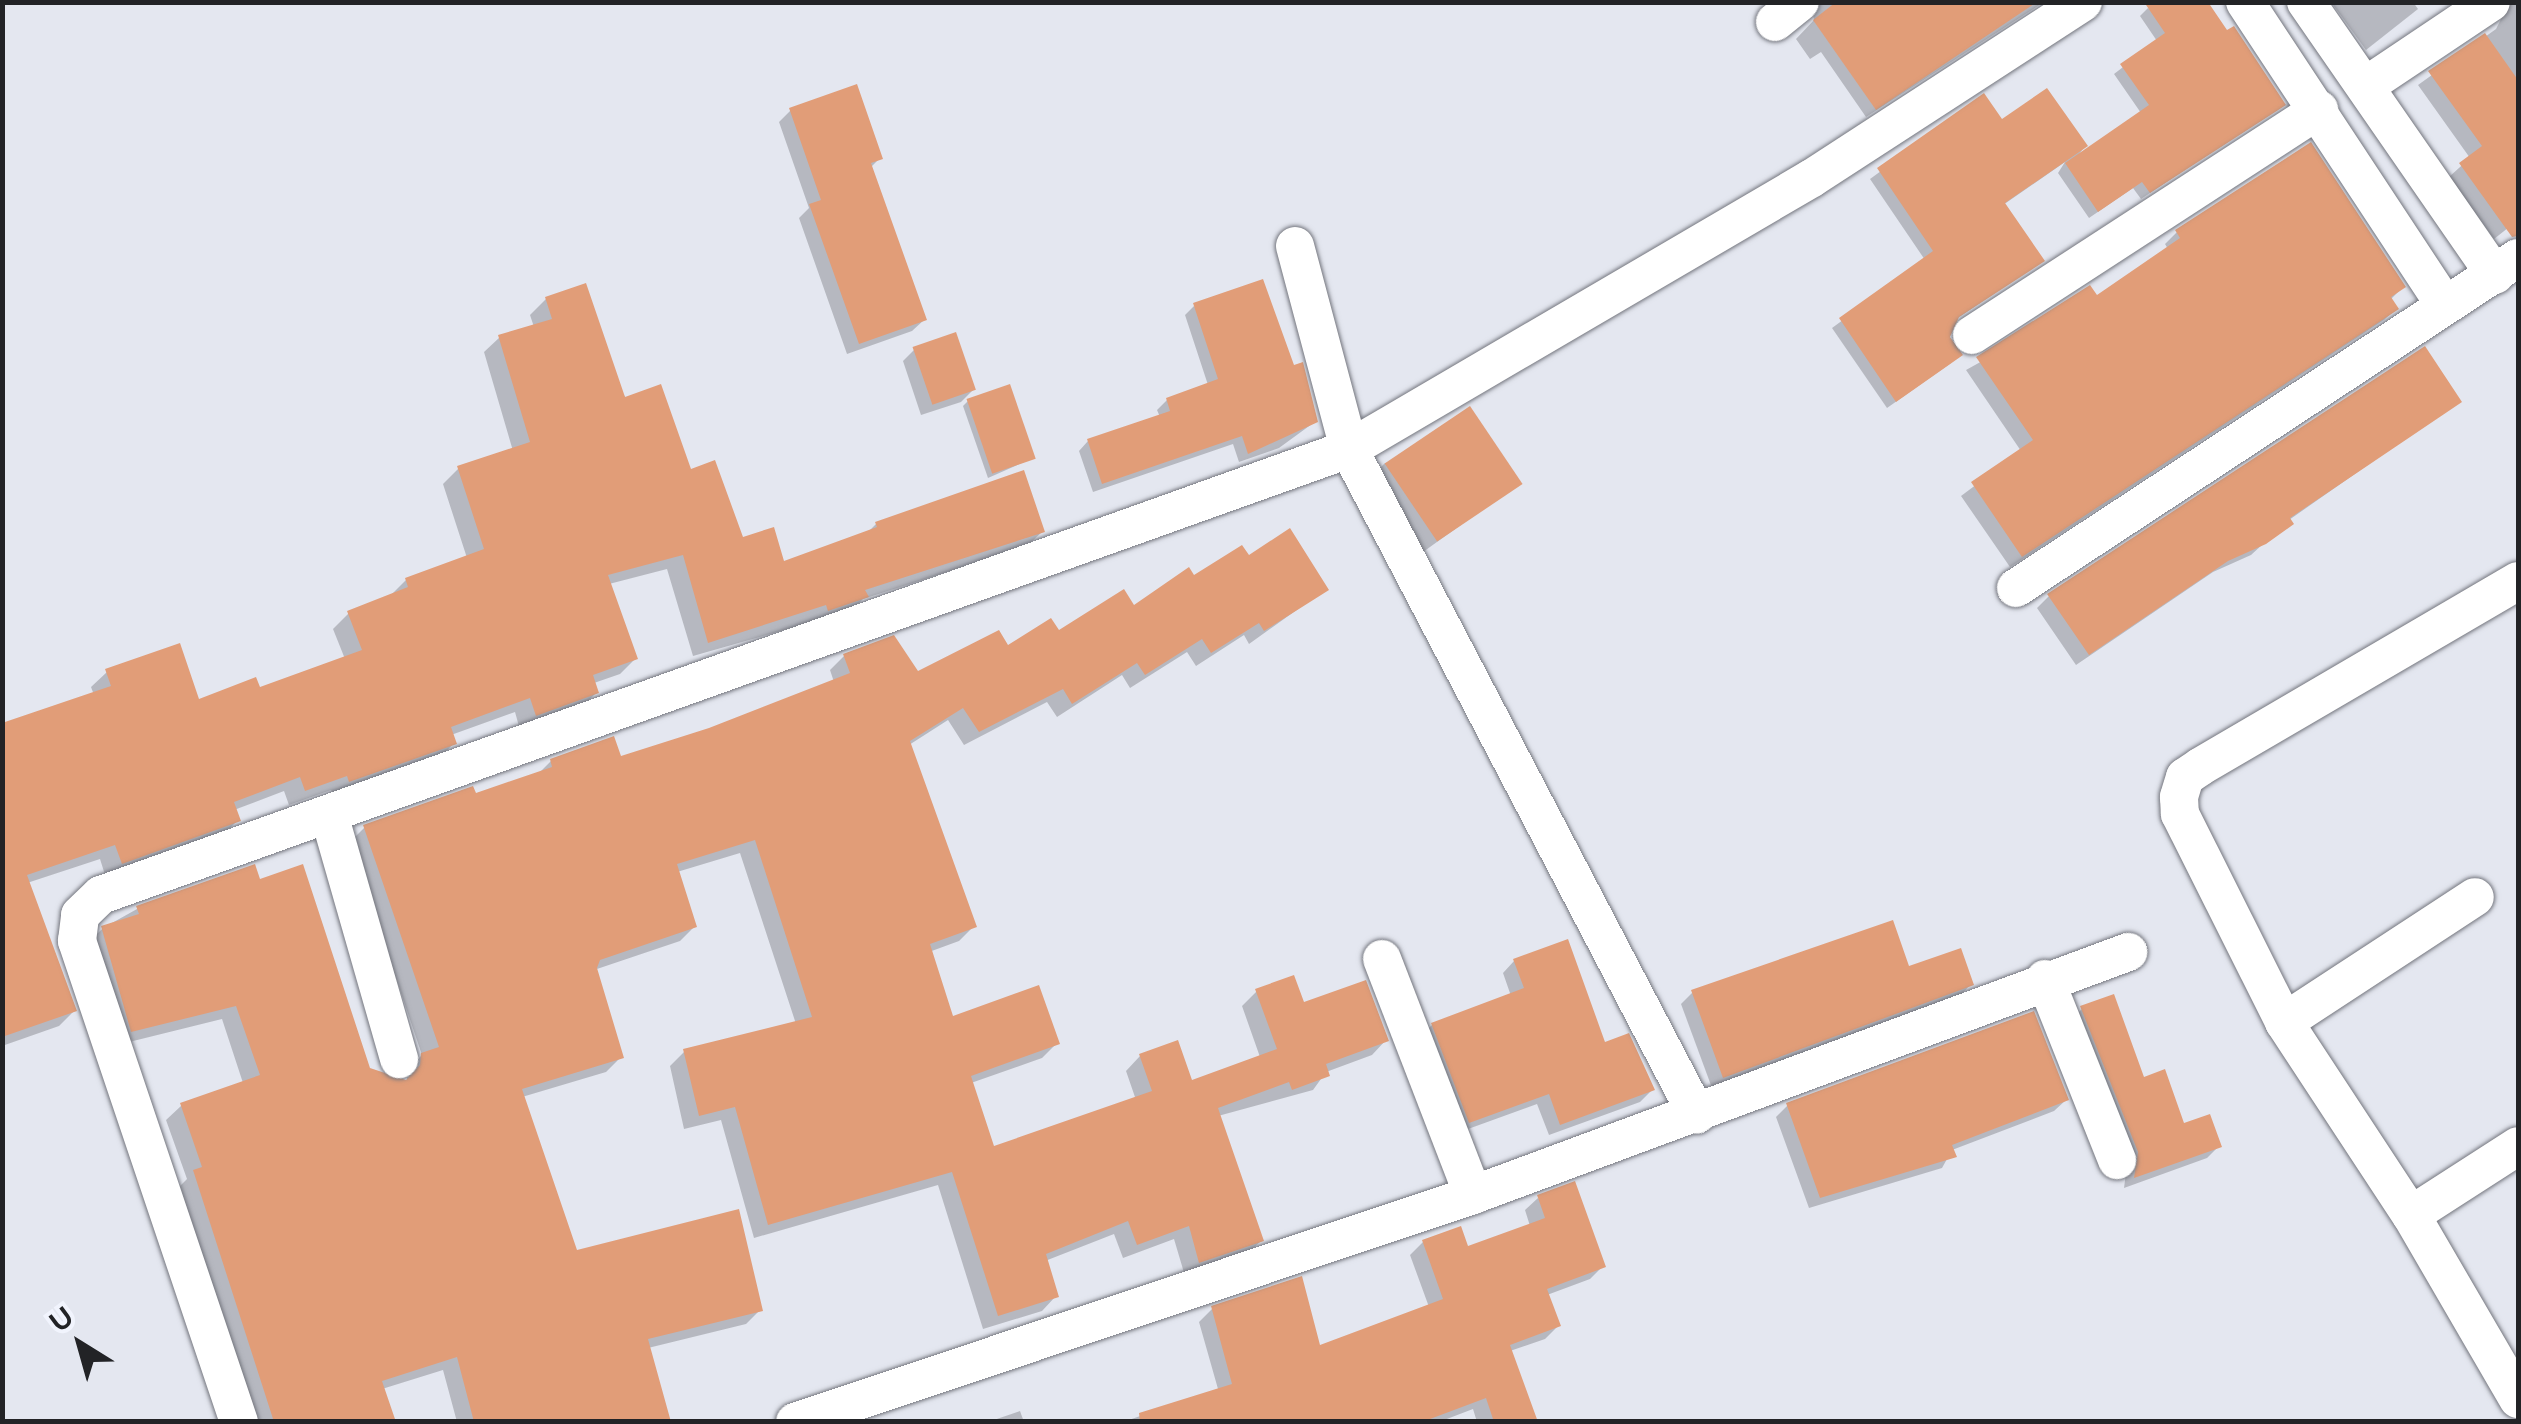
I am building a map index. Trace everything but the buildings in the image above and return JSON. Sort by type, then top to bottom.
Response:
[{"type":"street","points":[[239,1422],[77,941],[80,915],[102,895],[330,818],[1349,449],[1812,178],[2082,2]]},
{"type":"street","points":[[2245,2],[2444,304]]},
{"type":"street","points":[[2016,588],[2444,304],[2507,267],[2306,2]]},
{"type":"street","points":[[2367,85],[2491,2]]},
{"type":"street","points":[[1972,334],[2319,110]]},
{"type":"street","points":[[1295,246],[1349,449],[1696,1115]]},
{"type":"street","points":[[2518,581],[2185,777],[2180,814],[2284,1022],[2412,1216],[2518,1399]]},
{"type":"street","points":[[330,818],[398,1059]]},
{"type":"street","points":[[2284,1022],[2475,897]]},
{"type":"street","points":[[795,1421],[1473,1195],[1696,1115],[2046,979],[2128,952]]},
{"type":"street","points":[[1382,959],[1473,1195]]},
{"type":"street","points":[[2046,979],[2117,1160]]},
{"type":"street","points":[[2412,1216],[2518,1146]]}]
